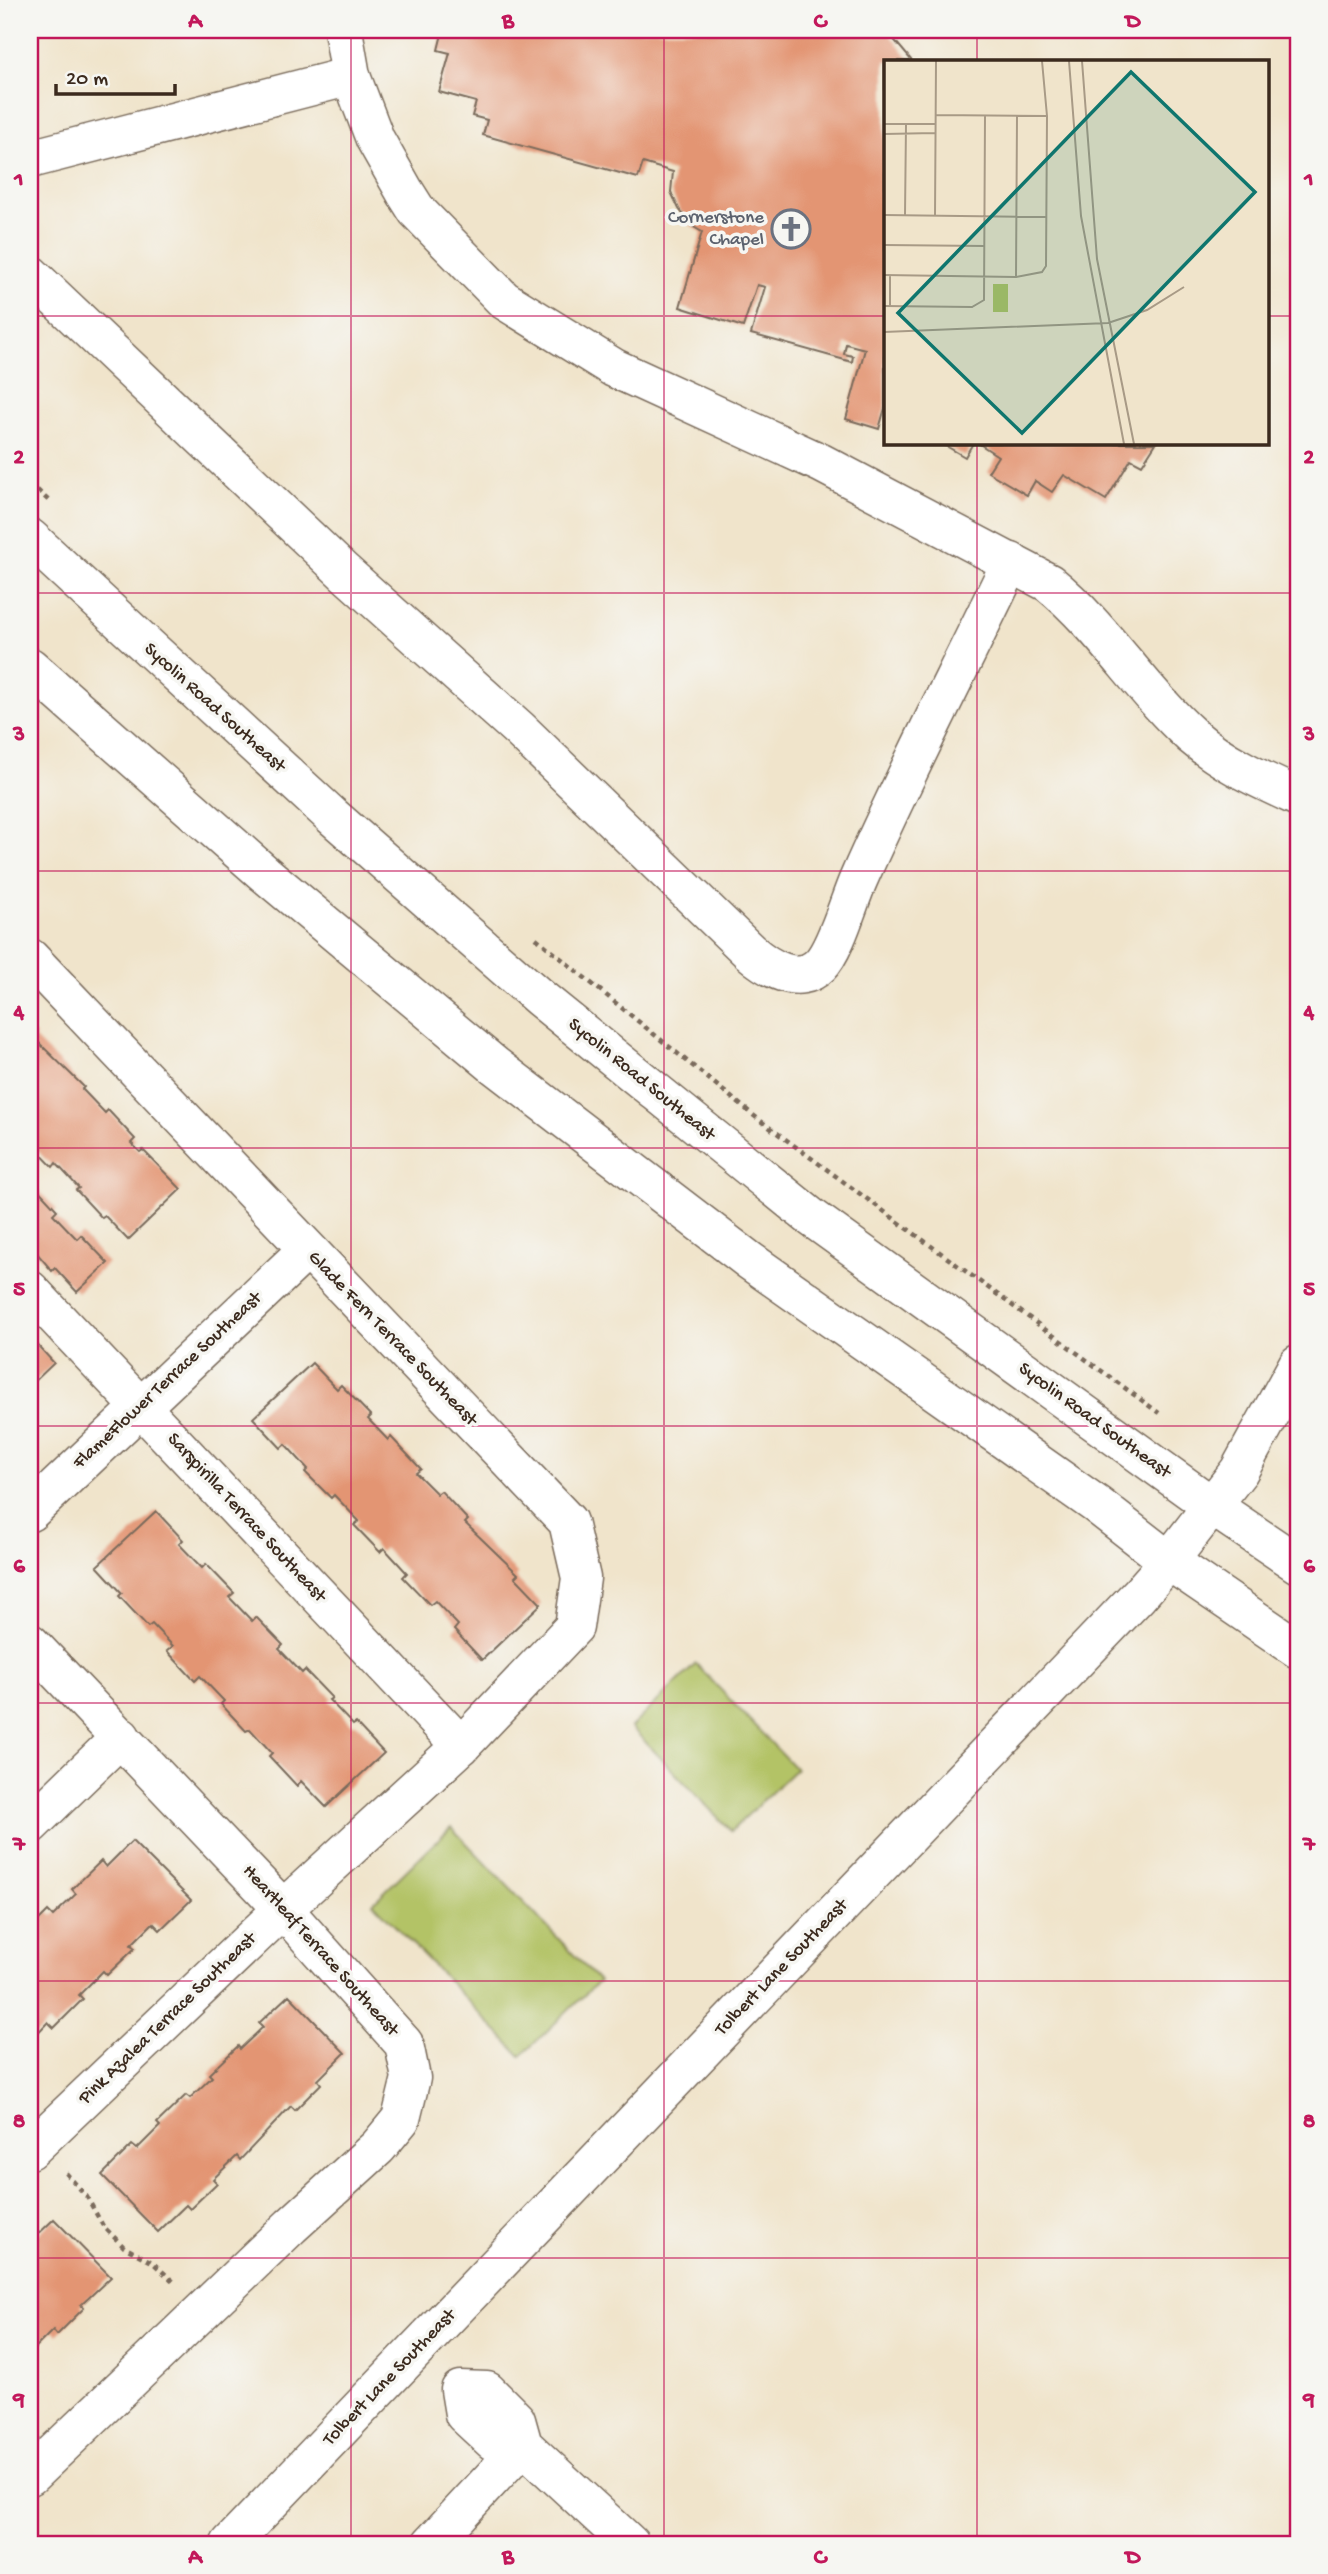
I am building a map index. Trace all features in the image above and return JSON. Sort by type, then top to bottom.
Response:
[{"type":"street","points":[[343,30],[351,76],[376,139],[417,211],[504,300],[614,368],[821,463],[1049,583],[1073,603],[1135,677],[1192,736],[1217,755],[1298,797]]},
{"type":"street","points":[[30,159],[351,76]]},
{"type":"street","points":[[30,274],[344,572],[519,729],[749,951],[776,970],[802,974],[820,966],[831,948],[859,878],[1012,562]]},
{"type":"street","name":"Sycolin Road Southeast","points":[[30,538],[331,815],[540,998],[811,1217],[1212,1506],[1298,1564]]},
{"type":"street","points":[[30,667],[265,874],[494,1065],[750,1261],[1298,1650]]},
{"type":"street","name":"Glade Fern Terrace Southeast","points":[[30,958],[568,1522],[581,1578],[574,1627],[461,1746]]},
{"type":"street","name":"FlameFlower Terrace Southeast","points":[[30,1512],[307,1250]]},
{"type":"street","name":"Sarspirilla Terrace Southeast","points":[[30,1290],[461,1746]]},
{"type":"street","name":"Tolbert Lane Southeast","points":[[230,2544],[1139,1595],[1239,1471],[1298,1364]]},
{"type":"street","name":"Heartleaf Terrace Southeast","points":[[30,1643],[283,1909],[404,2044],[411,2078],[401,2119],[378,2147],[291,2226],[30,2476]]},
{"type":"street","points":[[30,1825],[121,1737]]},
{"type":"street","name":"Pink Azalea Terrace Southeast","points":[[30,2150],[283,1909],[461,1746]]},
{"type":"street","points":[[416,2351],[460,2390],[487,2391],[516,2420],[523,2445],[630,2544]]},
{"type":"street","points":[[431,2544],[523,2445]]},
{"type":"path","points":[[30,483],[59,510]]},
{"type":"path","points":[[533,935],[758,1119],[1159,1413]]},
{"type":"path","points":[[66,2173],[87,2197],[103,2226],[124,2247],[152,2262],[176,2283]]},
{"type":"green space","points":[[696,1664],[796,1769],[731,1831],[631,1727]]},
{"type":"green space","points":[[451,1827],[599,1981],[521,2056],[373,1903]]},
{"type":"building","name":"Cornerstone Chapel","points":[[443,30],[886,30],[911,60],[884,60],[884,412],[879,429],[846,419],[865,349],[846,344],[844,354],[853,356],[852,362],[751,334],[765,287],[757,285],[743,327],[680,307],[702,232],[692,226],[679,209],[671,192],[673,172],[643,163],[638,178],[483,135],[487,120],[472,116],[476,102],[439,92],[450,53],[438,50]]},
{"type":"building","points":[[943,444],[972,444],[965,457]]},
{"type":"building","points":[[980,444],[1155,444],[1142,465],[1131,459],[1106,500],[1064,475],[1052,492],[1035,481],[1027,495],[988,472],[998,456]]},
{"type":"building","points":[[30,1029],[36,1036],[34,1038],[84,1087],[82,1089],[105,1113],[108,1110],[135,1139],[131,1143],[140,1152],[143,1150],[181,1189],[128,1240],[105,1216],[102,1218],[56,1163],[53,1167],[30,1143]]},
{"type":"building","points":[[32,1183],[57,1210],[53,1214],[77,1239],[81,1235],[108,1263],[77,1292],[55,1268],[52,1271],[30,1245]]},
{"type":"building","points":[[30,1337],[54,1363],[30,1386]]},
{"type":"building","points":[[312,1363],[337,1389],[341,1385],[371,1416],[368,1419],[388,1440],[391,1437],[421,1469],[416,1473],[437,1494],[441,1491],[468,1520],[465,1523],[518,1574],[515,1577],[541,1604],[482,1660],[454,1630],[458,1625],[435,1601],[430,1605],[403,1577],[407,1573],[384,1548],[380,1552],[354,1525],[359,1521],[334,1495],[331,1498],[305,1472],[308,1469],[285,1444],[281,1448],[253,1418]]},
{"type":"building","points":[[156,1511],[183,1540],[179,1544],[202,1568],[206,1564],[234,1593],[229,1597],[252,1621],[256,1617],[283,1645],[279,1649],[302,1673],[305,1670],[332,1698],[329,1700],[353,1725],[356,1723],[384,1753],[326,1807],[301,1781],[297,1786],[269,1756],[272,1753],[250,1729],[246,1731],[221,1704],[224,1701],[200,1676],[195,1681],[167,1651],[173,1646],[152,1624],[148,1627],[119,1596],[122,1593],[97,1566]]},
{"type":"building","points":[[132,1841],[191,1900],[160,1930],[153,1923],[131,1945],[135,1948],[107,1975],[103,1971],[79,1995],[83,1999],[54,2028],[48,2022],[30,2041],[30,1929],[48,1911],[53,1916],[76,1894],[72,1889],[101,1861],[106,1867]]},
{"type":"building","points":[[289,1995],[345,2053],[318,2080],[321,2084],[295,2110],[291,2106],[240,2160],[237,2156],[213,2179],[217,2183],[190,2209],[186,2205],[158,2232],[102,2175],[132,2145],[137,2149],[160,2126],[157,2123],[186,2095],[190,2098],[212,2077],[209,2074],[263,2027],[259,2023]]},
{"type":"building","points":[[54,2219],[111,2277],[81,2305],[84,2308],[57,2335],[53,2330],[30,2353],[30,2242]]},
{"type":"place","name":"Cornerstone Chapel","points":[[791,229]]}]
